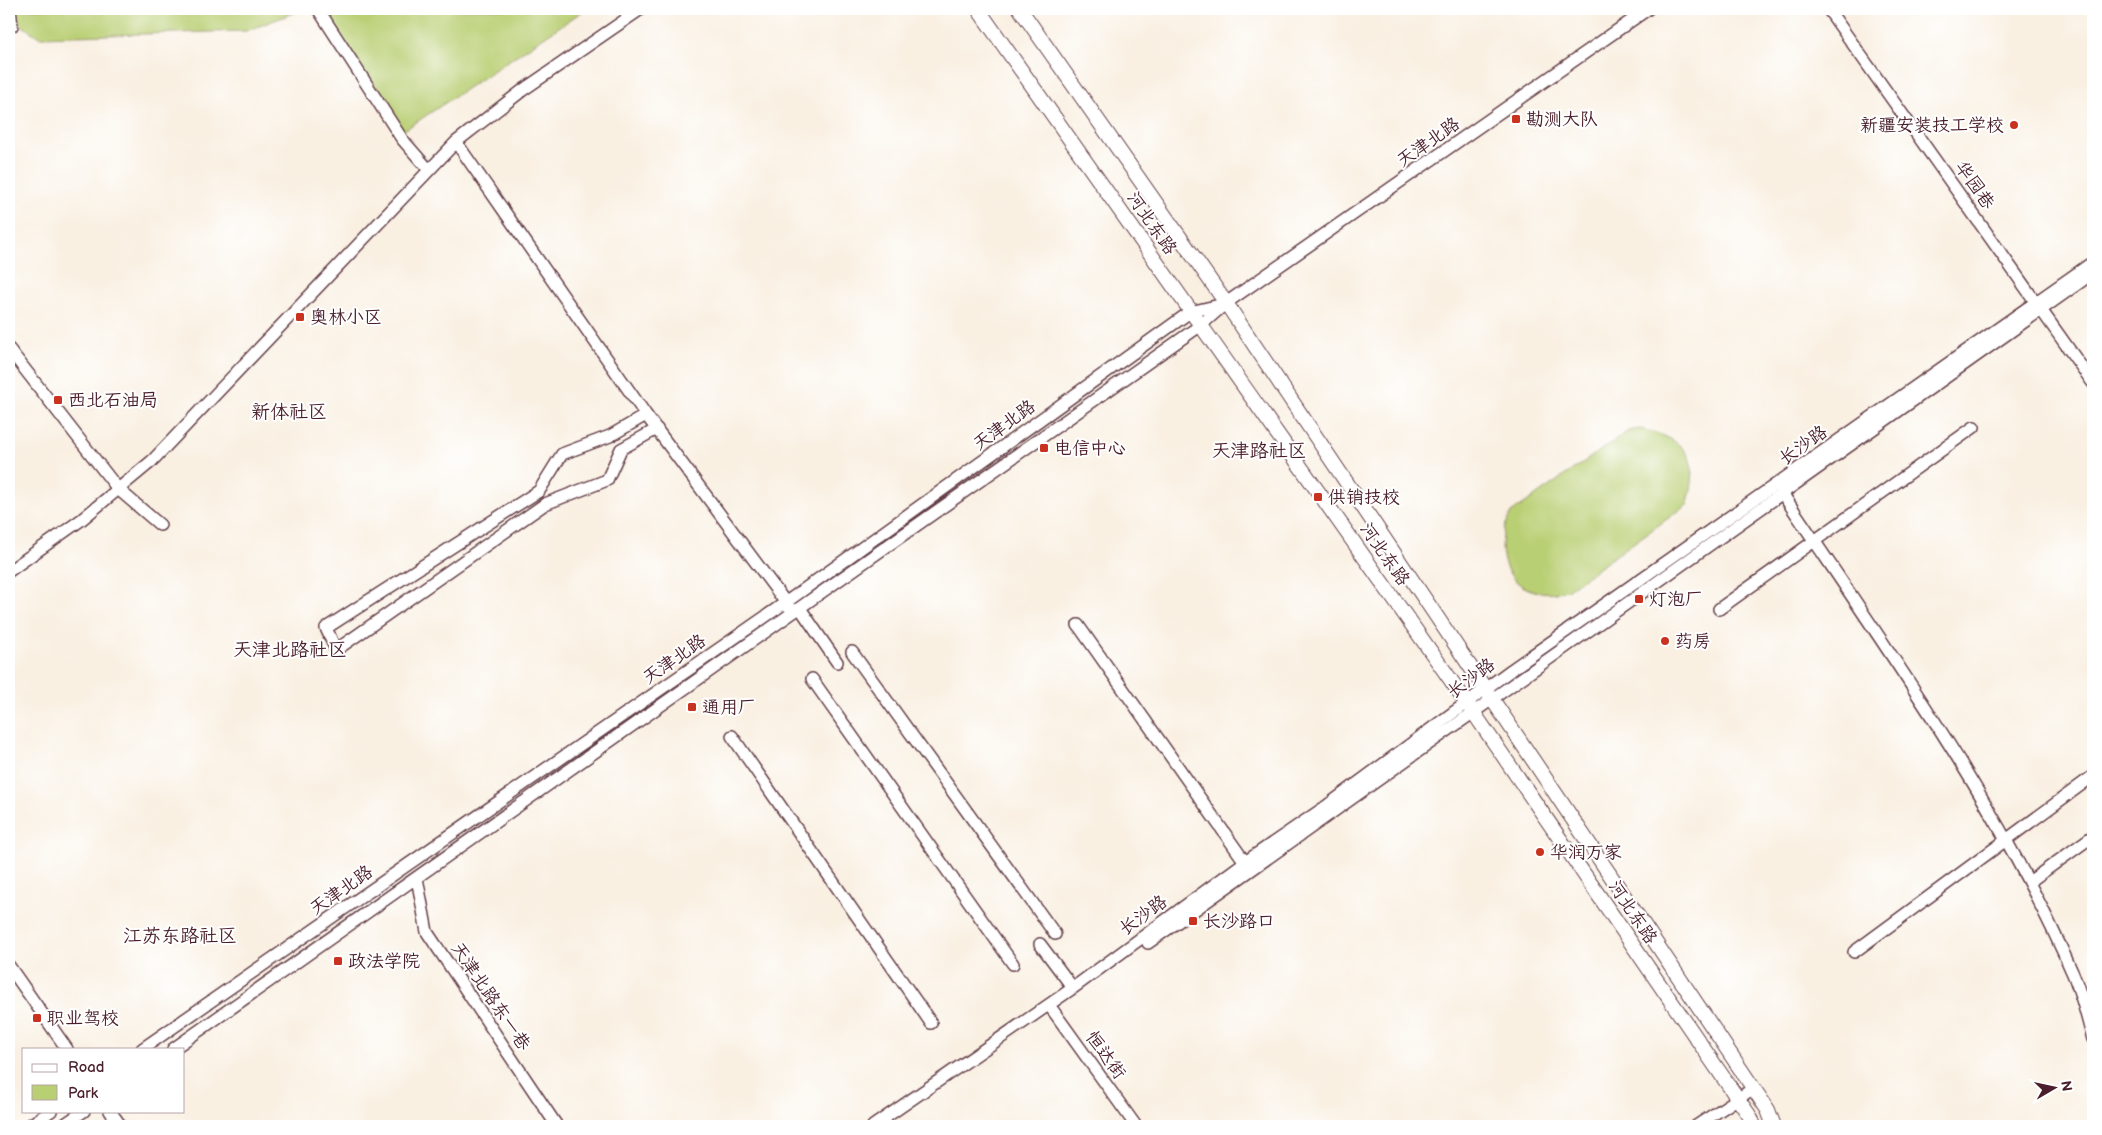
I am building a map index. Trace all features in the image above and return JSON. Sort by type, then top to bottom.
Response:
[{"type":"main road","name":"河北东路","points":[[978,9],[1470,709],[1751,1118],[1754,1126]]},
{"type":"main road","points":[[1020,9],[1226,303],[1754,1088],[1768,1110],[1774,1126]]},
{"type":"street","points":[[10,9],[12,26]]},
{"type":"street","points":[[318,9],[402,139],[429,170]]},
{"type":"street","points":[[9,571],[81,520],[152,461],[456,142],[523,90],[641,9]]},
{"type":"street","name":"天津北路","points":[[175,1048],[1201,325],[1226,303],[1648,9]]},
{"type":"street","name":"华园巷","points":[[1828,9],[2093,383]]},
{"type":"street","points":[[456,142],[646,415],[785,603],[797,610],[837,662]]},
{"type":"street","name":"长沙路","points":[[1489,694],[1782,493],[2039,305],[2093,262]]},
{"type":"street","name":"长沙路","points":[[887,1126],[1489,694],[2039,305],[2093,273]]},
{"type":"street","name":"天津北路","points":[[143,1048],[785,603],[1190,312],[1226,303]]},
{"type":"street","points":[[9,350],[118,489],[160,524]]},
{"type":"street","points":[[646,415],[610,436],[562,454],[539,491],[326,628],[336,650],[545,504],[607,480],[621,449],[657,429]]},
{"type":"street","points":[[1719,609],[1974,427]]},
{"type":"street","points":[[1782,493],[1950,746],[2029,882],[2074,976],[2093,1039]]},
{"type":"street","points":[[1078,626],[1245,862]]},
{"type":"street","points":[[852,652],[1055,934]]},
{"type":"street","points":[[812,680],[1013,964]]},
{"type":"street","name":"长沙路","points":[[873,1126],[1051,1008],[1073,988],[1245,862],[1470,709]]},
{"type":"street","points":[[732,736],[931,1023]]},
{"type":"street","points":[[1854,952],[2093,776]]},
{"type":"street","points":[[2029,882],[2093,836]]},
{"type":"street","name":"天津北路东一巷","points":[[417,878],[427,932],[557,1126]]},
{"type":"street","points":[[1040,944],[1073,988]]},
{"type":"street","points":[[9,966],[66,1048]]},
{"type":"street","name":"恒达街","points":[[1051,1008],[1136,1126]]},
{"type":"street","points":[[1696,1126],[1754,1088]]},
{"type":"street","points":[[28,1126],[49,1112]]},
{"type":"street","points":[[62,1126],[83,1112]]},
{"type":"street","points":[[111,1112],[121,1126]]},
{"type":"green space","points":[[9,9],[304,9],[246,31],[39,37],[9,17]]},
{"type":"green space","points":[[311,9],[586,9],[403,131]]},
{"type":"green space","points":[[1640,429],[1669,438],[1686,453],[1691,463],[1692,475],[1687,505],[1567,590],[1553,593],[1540,592],[1528,589],[1518,583],[1510,574],[1502,550],[1504,532],[1511,513],[1628,431]]},
{"type":"place","name":"勘测大队","points":[[1516,119]]},
{"type":"place","name":"新疆安装技工学校","points":[[2014,125]]},
{"type":"place","name":"奥林小区","points":[[300,317]]},
{"type":"place","name":"西北石油局","points":[[58,400]]},
{"type":"place","name":"电信中心","points":[[1044,448]]},
{"type":"place","name":"供销技校","points":[[1318,497]]},
{"type":"place","name":"灯泡厂","points":[[1639,599]]},
{"type":"place","name":"药房","points":[[1665,641]]},
{"type":"place","name":"通用厂","points":[[692,707]]},
{"type":"place","name":"华润万家","points":[[1540,852]]},
{"type":"place","name":"长沙路口","points":[[1193,921]]},
{"type":"place","name":"政法学院","points":[[338,961]]},
{"type":"place","name":"职业驾校","points":[[37,1018]]},
{"type":"district","name":"新体社区","points":[[289,411]]},
{"type":"district","name":"天津路社区","points":[[1259,450]]},
{"type":"district","name":"天津北路社区","points":[[290,649]]},
{"type":"district","name":"江苏东路社区","points":[[180,935]]}]
